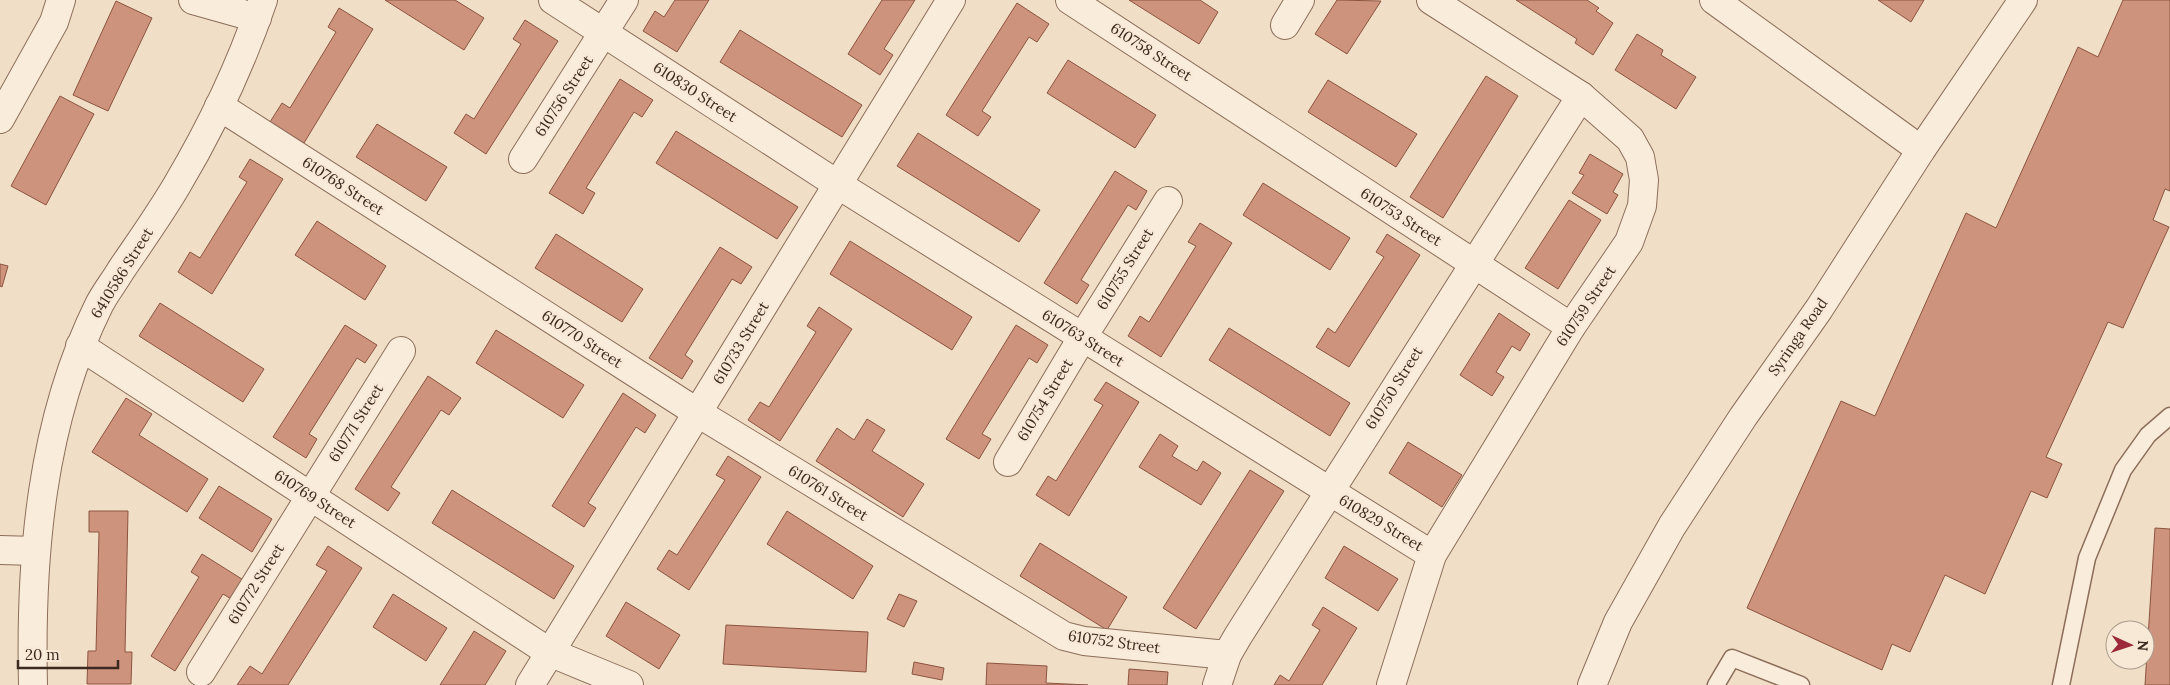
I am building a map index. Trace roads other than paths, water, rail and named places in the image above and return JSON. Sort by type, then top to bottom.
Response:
[{"type":"street","points":[[0,119],[54,22],[61,0]]},
{"type":"street","points":[[193,0],[260,9]]},
{"type":"street","name":"610830 Street","points":[[553,0],[837,184]]},
{"type":"street","name":"610756 Street","points":[[523,159],[624,0]]},
{"type":"street","name":"610733 Street","points":[[530,685],[951,0]]},
{"type":"street","points":[[1285,25],[1300,0]]},
{"type":"street","name":"610759 Street","points":[[1391,685],[1432,554],[1571,327],[1629,242],[1642,206],[1644,180],[1640,157],[1630,139],[1581,96],[1431,0]]},
{"type":"street","points":[[1714,0],[1921,150]]},
{"type":"street","name":"Syringa Road","points":[[1592,685],[1618,622],[1672,526],[1743,417],[1819,309],[1921,150],[2023,0]]},
{"type":"street","name":"610758 Street","points":[[1083,3],[1231,105]]},
{"type":"street","name":"6410586 Street","points":[[33,685],[32,633],[36,551],[51,445],[64,390],[80,346],[100,303],[177,185],[220,106],[241,62],[260,9]]},
{"type":"street","name":"610750 Street","points":[[1217,685],[1227,655],[1329,491],[1581,96]]},
{"type":"street","name":"610753 Street","points":[[1231,105],[1571,327]]},
{"type":"street","name":"610768 Street","points":[[220,106],[466,265]]},
{"type":"street","name":"610763 Street","points":[[837,184],[1329,491]]},
{"type":"street","name":"610755 Street","points":[[1082,338],[1168,201]]},
{"type":"street","name":"610770 Street","points":[[466,265],[698,413]]},
{"type":"street","name":"610754 Street","points":[[1008,462],[1082,338]]},
{"type":"street","name":"610769 Street","points":[[80,346],[549,652],[629,685]]},
{"type":"street","name":"610771 Street","points":[[311,496],[401,351]]},
{"type":"street","name":"610761 Street","points":[[698,413],[958,573]]},
{"type":"street","name":"610829 Street","points":[[1329,491],[1432,554]]},
{"type":"street","name":"610772 Street","points":[[201,672],[311,496]]},
{"type":"street","points":[[0,550],[36,551]]},
{"type":"street","name":"610752 Street","points":[[958,573],[1064,636],[1084,641],[1227,655]]},
{"type":"lane","points":[[2061,685],[2087,558],[2094,540],[2123,470],[2148,435],[2170,416]]},
{"type":"lane","points":[[1716,685],[1732,658],[1801,685]]}]
